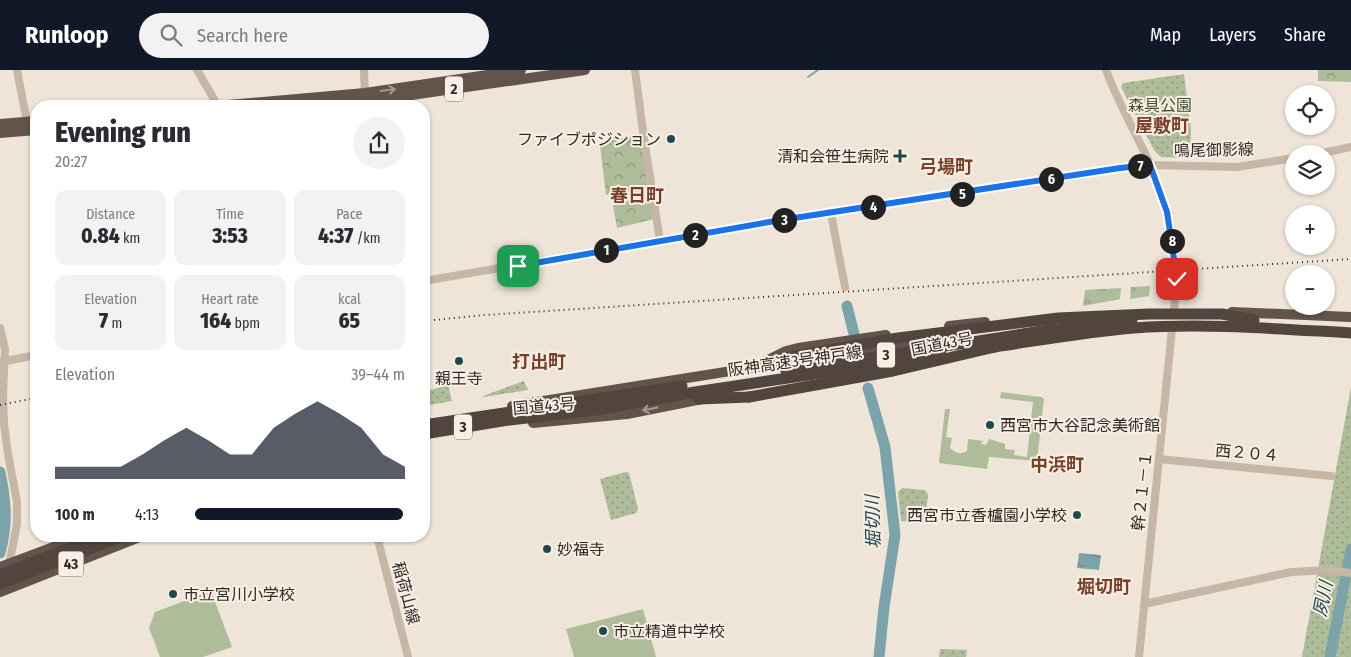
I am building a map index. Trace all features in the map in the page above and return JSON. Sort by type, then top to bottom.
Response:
[{"type":"highway","name":"2","points":[[365,100],[521,70]]},
{"type":"highway","name":"2","points":[[365,100],[585,70]]},
{"type":"highway","points":[[0,124],[30,122]]},
{"type":"highway","points":[[0,133],[30,130]]},
{"type":"highway","name":"国道43号","points":[[430,419],[1001,328],[1174,310],[1351,317]]},
{"type":"highway","points":[[756,367],[790,357],[898,338],[1058,318],[1149,314],[1222,314],[1254,320]]},
{"type":"highway","name":"阪神高速3号神戸線","points":[[430,424],[1107,322],[1199,318],[1351,325]]},
{"type":"highway","name":"阪神高速3号神戸線","points":[[430,433],[502,421],[596,410],[695,392],[1108,330],[1220,327],[1351,333]]},
{"type":"highway","name":"国道43号","points":[[430,438],[506,425],[627,414],[699,399],[787,389],[1052,339],[1101,333],[1172,329],[1351,339]]},
{"type":"highway","points":[[699,399],[749,397],[893,371],[995,347]]},
{"type":"highway","name":"43","points":[[0,568],[68,542]]},
{"type":"highway","points":[[0,575],[85,542]]},
{"type":"highway","points":[[0,584],[108,542]]},
{"type":"highway","name":"43","points":[[0,593],[127,542]]},
{"type":"street","points":[[17,70],[30,115]]},
{"type":"street","points":[[198,70],[215,100]]},
{"type":"street","points":[[364,70],[365,100]]},
{"type":"street","points":[[635,70],[660,241]]},
{"type":"street","points":[[1106,70],[1150,165],[1167,212],[1177,279],[1174,310]]},
{"type":"street","points":[[1335,150],[1351,147]]},
{"type":"street","name":"鳴尾御影線","points":[[430,280],[660,241],[1120,168],[1150,165],[1237,167],[1285,159]]},
{"type":"street","points":[[831,214],[845,287]]},
{"type":"street","points":[[0,328],[5,348],[2,395],[4,424],[17,502],[17,524],[10,563],[0,593]]},
{"type":"street","name":"幹２１－１","points":[[1139,657],[1172,329]]},
{"type":"street","points":[[0,362],[30,356]]},
{"type":"street","name":"西２０４","points":[[1160,459],[1331,476]]},
{"type":"street","name":"稲荷山線","points":[[379,542],[408,657]]},
{"type":"street","points":[[1144,604],[1291,572],[1337,570],[1351,573]]},
{"type":"green space","points":[[1318,70],[1351,70],[1351,82],[1318,81]]},
{"type":"green space","name":"森具公園","points":[[1184,74],[1191,130],[1190,158],[1161,157],[1154,150],[1121,87],[1123,83]]},
{"type":"green space","points":[[640,137],[654,219],[617,228],[611,194],[606,195],[600,145],[602,141]]},
{"type":"green space","points":[[1150,286],[1149,296],[1130,299],[1131,287]]},
{"type":"green space","points":[[1121,288],[1120,299],[1083,306],[1085,290]]},
{"type":"green space","points":[[524,381],[528,390],[483,396]]},
{"type":"green space","points":[[448,385],[452,401],[430,405],[430,390]]},
{"type":"green space","points":[[1351,387],[1351,657],[1302,657]]},
{"type":"green space","points":[[1001,392],[1044,399],[1037,461],[989,457],[987,469],[939,463],[945,409],[950,409],[946,437],[952,438],[950,448],[954,451],[960,453],[967,451],[968,439],[984,441],[980,443],[986,445],[989,439],[1005,444],[1005,449],[1015,450],[1014,455],[1027,457],[1033,402],[1000,398]]},
{"type":"green space","points":[[626,472],[629,473],[638,509],[636,513],[611,520],[600,479]]},
{"type":"green space","points":[[902,488],[925,490],[928,494],[925,523],[901,521],[898,492]]},
{"type":"green space","points":[[211,591],[232,647],[203,657],[160,657],[149,628],[155,612]]},
{"type":"green space","points":[[643,609],[656,657],[574,657],[566,629]]},
{"type":"green space","points":[[940,649],[967,650],[966,657],[939,657]]},
{"type":"water","points":[[1079,553],[1101,555],[1099,570],[1077,568]]},
{"type":"waterway","points":[[808,77],[818,70]]},
{"type":"waterway","name":"堀切川","points":[[847,306],[854,334]]},
{"type":"waterway","name":"堀切川","points":[[868,388],[885,447],[895,535],[884,607],[879,657]]},
{"type":"waterway","points":[[0,472],[5,512],[0,553]]},
{"type":"waterway","name":"夙川","points":[[1330,657],[1351,549]]},
{"type":"railway","points":[[430,320],[485,315],[1351,259]]},
{"type":"railway","points":[[0,405],[30,399]]},
{"type":"place","name":"ファイブポジション","points":[[671,139]]},
{"type":"place","name":"清和会笹生病院","points":[[900,156]]},
{"type":"place","name":"親王寺","points":[[459,361]]},
{"type":"place","name":"西宮市大谷記念美術館","points":[[990,425]]},
{"type":"place","name":"西宮市立香櫨園小学校","points":[[1077,515]]},
{"type":"place","name":"妙福寺","points":[[547,549]]},
{"type":"place","name":"市立宮川小学校","points":[[173,594]]},
{"type":"place","name":"市立精道中学校","points":[[603,631]]},
{"type":"district","name":"屋敷町","points":[[1162,126]]},
{"type":"district","name":"弓場町","points":[[946,167]]},
{"type":"district","name":"春日町","points":[[637,196]]},
{"type":"district","name":"打出町","points":[[539,362]]},
{"type":"district","name":"中浜町","points":[[1057,465]]},
{"type":"district","name":"堀切町","points":[[1104,587]]},
{"type":"route","points":[[518,266],[781,220],[1150,165],[1167,212],[1177,279]]}]
